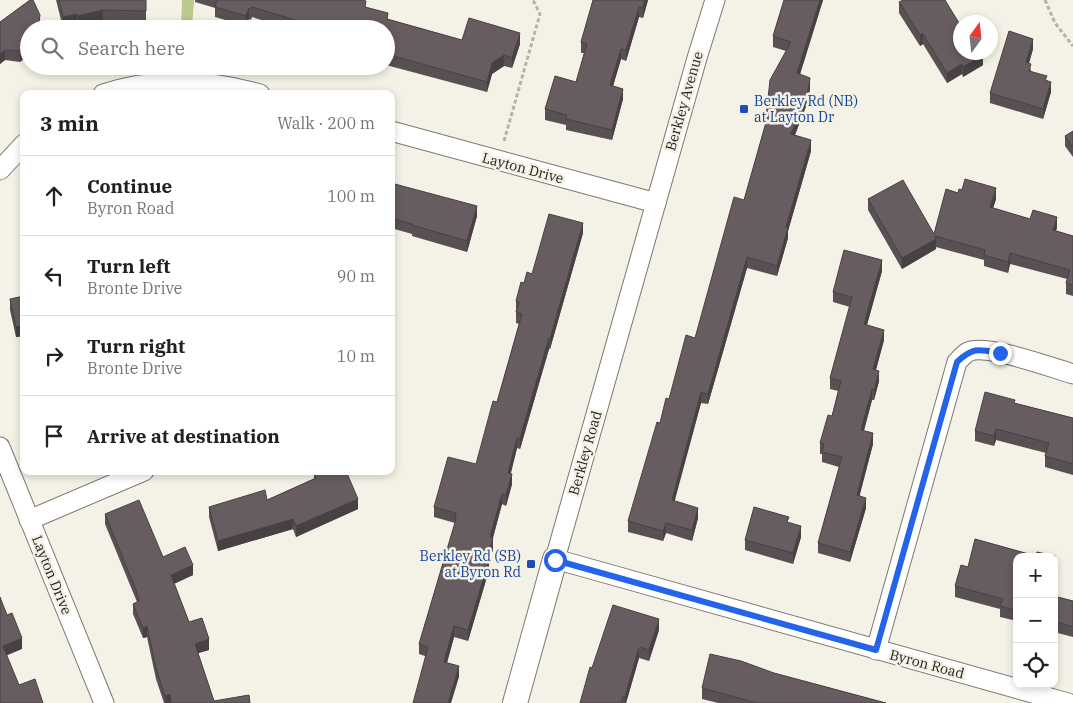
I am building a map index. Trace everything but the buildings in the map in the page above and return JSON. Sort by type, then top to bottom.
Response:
[{"type":"street","name":"Berkley Avenue","points":[[656,203],[715,0]]},
{"type":"street","points":[[115,90],[127,86],[155,82],[214,84],[242,90]]},
{"type":"street","name":"Layton Drive","points":[[395,132],[656,203]]},
{"type":"street","points":[[0,170],[20,148]]},
{"type":"street","name":"Berkley Road","points":[[514,703],[656,203]]},
{"type":"street","points":[[876,650],[957,362],[969,351],[985,350],[1073,374]]},
{"type":"street","name":"Layton Drive","points":[[0,447],[104,703]]},
{"type":"street","points":[[29,520],[135,475]]},
{"type":"street","name":"Byron Road","points":[[555,560],[1068,703]]},
{"type":"path","points":[[498,161],[540,14],[533,0]]},
{"type":"path","points":[[1045,0],[1055,23],[1073,46]]},
{"type":"green space","points":[[182,0],[194,0],[193,20],[181,20]]},
{"type":"place","name":"Berkley Rd (NB) at Layton Dr","points":[[744,109]]},
{"type":"place","name":"Berkley Rd (SB) at Byron Rd","points":[[531,564]]},
{"type":"route","points":[[555,560],[876,650],[957,362],[969,351],[985,350],[1000,353]]}]
